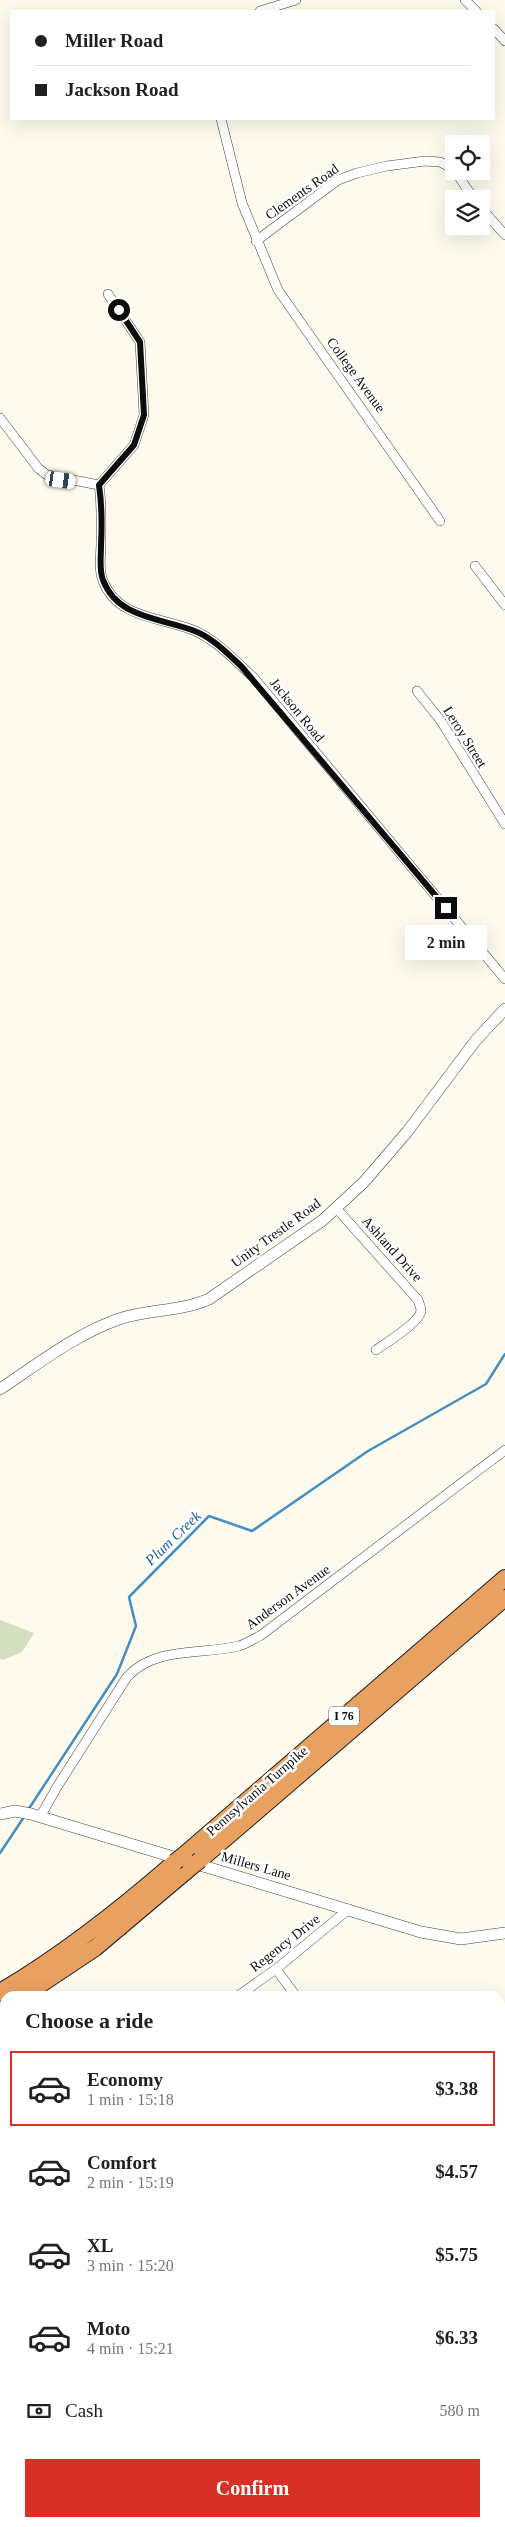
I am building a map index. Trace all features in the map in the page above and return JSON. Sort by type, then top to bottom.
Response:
[{"type":"highway","name":"Pennsylvania Turnpike","points":[[30,1991],[95,1948],[187,1861],[505,1578]]},
{"type":"highway","name":"Pennsylvania Turnpike","points":[[2,1991],[57,1956],[187,1861],[505,1598]]},
{"type":"street","points":[[263,10],[296,0]]},
{"type":"street","points":[[465,0],[475,10]]},
{"type":"street","points":[[495,30],[505,41]]},
{"type":"street","name":"College Avenue","points":[[220,120],[242,203],[256,241],[278,290],[440,521]]},
{"type":"street","name":"Clements Road","points":[[256,241],[338,180],[358,172],[387,166],[426,161],[440,162],[445,165]]},
{"type":"street","points":[[490,218],[505,235]]},
{"type":"street","points":[[0,418],[38,468],[47,475],[99,485],[134,445],[144,413],[140,342],[108,294]]},
{"type":"street","name":"Jackson Road","points":[[99,485],[101,499],[100,566],[102,580],[110,594],[129,610],[193,630],[217,644],[253,678],[505,979]]},
{"type":"street","points":[[475,566],[505,605]]},
{"type":"street","name":"Leroy Street","points":[[417,691],[441,721],[505,824]]},
{"type":"street","name":"Unity Trestle Road","points":[[0,1389],[85,1334],[120,1319],[192,1306],[209,1299],[323,1220],[376,1168],[407,1132],[476,1040],[503,1015]]},
{"type":"street","name":"Ashland Drive","points":[[336,1208],[418,1300],[420,1306],[421,1311],[416,1320],[376,1350]]},
{"type":"street","name":"Anderson Avenue","points":[[31,1814],[57,1786],[135,1668],[154,1658],[241,1646],[260,1636],[505,1450]]},
{"type":"street","name":"Millers Lane","points":[[0,1814],[31,1814],[421,1932],[460,1939],[505,1933]]},
{"type":"street","name":"Regency Drive","points":[[245,1991],[276,1969],[349,1909]]},
{"type":"street","points":[[276,1969],[292,1991]]},
{"type":"green space","points":[[0,1620],[34,1633],[22,1652],[3,1660],[0,1659]]},
{"type":"waterway","name":"Plum Creek","points":[[28,1810],[117,1674],[136,1626],[129,1597],[209,1516],[252,1531],[368,1451],[486,1384],[505,1354]]},
{"type":"waterway","name":"Plum Creek","points":[[0,1853],[24,1817]]},
{"type":"route","points":[[119,310],[140,342],[143,365],[144,413],[134,445],[112,473],[99,485],[101,499],[100,566],[102,580],[118,603],[129,610],[193,630],[217,644],[241,666],[446,908]]}]
